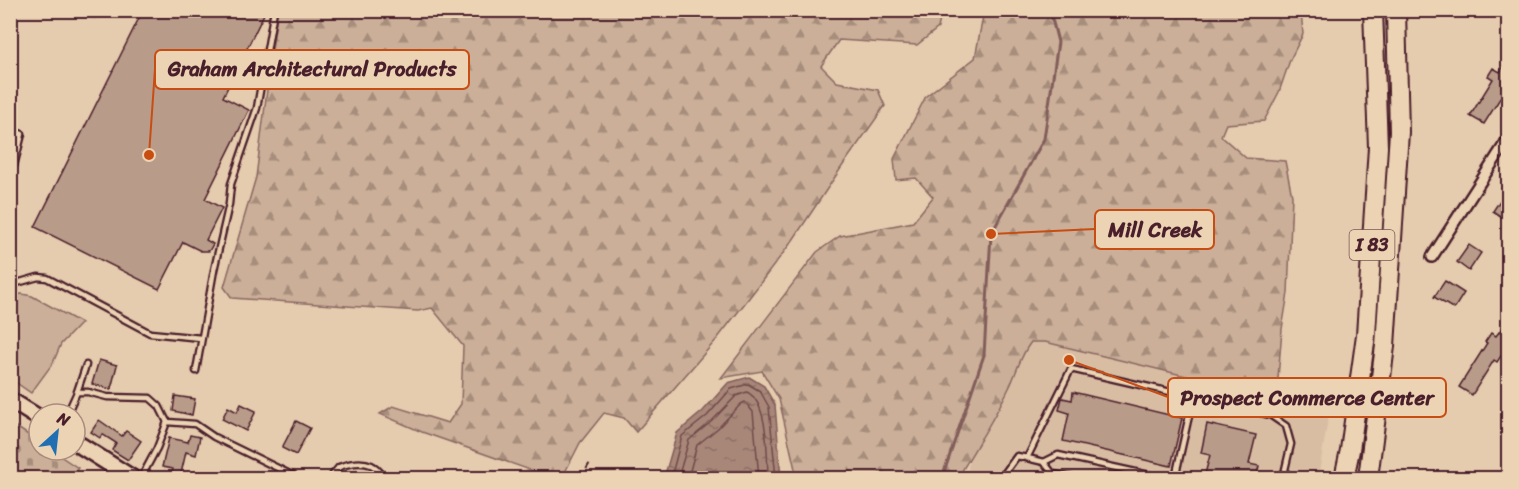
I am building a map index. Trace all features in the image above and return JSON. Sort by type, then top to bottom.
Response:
[{"type":"highway","name":"I 83","points":[[1344,478],[1365,347],[1378,147],[1373,10]]},
{"type":"highway","name":"I 83","points":[[1368,478],[1385,346],[1399,132],[1396,10]]},
{"type":"main road","points":[[10,400],[27,411]]},
{"type":"main road","points":[[87,450],[132,478]]},
{"type":"street","points":[[1432,257],[1509,139]]},
{"type":"street","points":[[1498,156],[1509,160]]},
{"type":"lane","points":[[196,371],[231,184],[257,108],[274,10]]},
{"type":"lane","points":[[10,130],[22,134],[14,166],[10,165]]},
{"type":"lane","points":[[10,285],[38,277],[46,278],[150,333],[201,338]]},
{"type":"lane","points":[[72,402],[86,365]]},
{"type":"lane","points":[[1027,458],[1071,369],[1270,415],[1286,426],[1291,444],[1283,478]]},
{"type":"lane","points":[[77,392],[88,392],[107,397],[150,398],[159,406],[167,422],[157,448],[141,478]]},
{"type":"lane","points":[[1175,478],[1193,398]]},
{"type":"lane","points":[[167,422],[195,424],[214,437],[298,478]]},
{"type":"lane","points":[[1001,478],[1017,456],[1044,462],[1058,455],[1163,478]]},
{"type":"lane","points":[[330,478],[339,467],[360,462],[373,465],[380,472]]},
{"type":"lane","points":[[1044,462],[1053,474],[1072,478]]},
{"type":"path","points":[[581,478],[591,461]]},
{"type":"shaded area","points":[[63,11],[121,11],[94,20]]},
{"type":"shaded area","points":[[986,313],[1330,408],[1318,478],[967,478]]},
{"type":"green space","points":[[277,10],[942,11],[938,28],[917,45],[839,40],[821,66],[837,82],[878,90],[885,106],[793,240],[752,294],[717,339],[636,432],[624,418],[604,413],[580,443],[562,478],[553,478],[422,432],[380,414],[393,406],[448,423],[461,404],[463,346],[432,308],[418,311],[232,298],[224,287],[256,177]]},
{"type":"green space","points":[[984,11],[1301,11],[1303,34],[1290,60],[1279,92],[1264,121],[1226,124],[1221,136],[1246,158],[1285,161],[1292,196],[1288,293],[1278,378],[1273,392],[1240,389],[1045,342],[1031,342],[997,411],[958,478],[797,478],[779,399],[762,371],[721,378],[817,252],[840,236],[913,222],[933,197],[916,178],[896,180],[894,159],[926,96],[975,58]]},
{"type":"green space","points":[[11,295],[32,296],[81,323],[61,344],[53,363],[31,393],[11,379]]},
{"type":"green space","points":[[10,423],[27,434],[27,462],[69,462],[78,468],[72,478],[11,478]]},
{"type":"water","points":[[749,377],[764,386],[775,405],[781,478],[664,478],[677,433],[703,411],[728,383]]},
{"type":"building","points":[[143,10],[266,10],[223,97],[249,110],[205,199],[222,208],[206,240],[213,244],[209,251],[201,251],[183,242],[159,289],[35,227]]},
{"type":"building","points":[[1509,57],[1509,84],[1484,124],[1470,116],[1493,79],[1488,76],[1493,68],[1500,72]]},
{"type":"building","points":[[1509,187],[1509,213],[1505,219],[1493,211]]},
{"type":"building","points":[[1469,245],[1481,253],[1469,271],[1457,262]]},
{"type":"building","points":[[1445,281],[1464,293],[1454,309],[1434,297]]},
{"type":"building","points":[[1509,319],[1509,344],[1497,362],[1494,360],[1472,395],[1459,387],[1491,333],[1496,336]]},
{"type":"building","points":[[99,360],[117,365],[111,389],[92,384]]},
{"type":"building","points":[[1073,392],[1182,418],[1171,466],[1063,441],[1069,413],[1059,410],[1062,398],[1072,400]]},
{"type":"building","points":[[175,396],[195,399],[192,415],[173,411]]},
{"type":"building","points":[[241,404],[256,411],[246,431],[222,419],[228,407],[237,412]]},
{"type":"building","points":[[99,420],[122,436],[126,431],[141,441],[128,460],[112,450],[116,443],[102,434],[100,438],[91,432]]},
{"type":"building","points":[[296,421],[310,428],[296,455],[282,448]]},
{"type":"building","points":[[1207,424],[1256,435],[1249,464],[1259,466],[1256,478],[1204,478],[1210,455],[1201,453]]},
{"type":"building","points":[[190,435],[200,437],[196,455],[186,452],[180,478],[171,475],[173,469],[162,467],[169,438],[188,442]]},
{"type":"waterway","points":[[942,478],[984,355],[991,234],[1044,139],[1058,42],[1051,15],[1052,10]]},
{"type":"place","name":"Graham Architectural Products","points":[[149,155]]},
{"type":"place","name":"Mill Creek","points":[[991,234]]},
{"type":"place","name":"Prospect Commerce Center","points":[[1069,360]]}]
